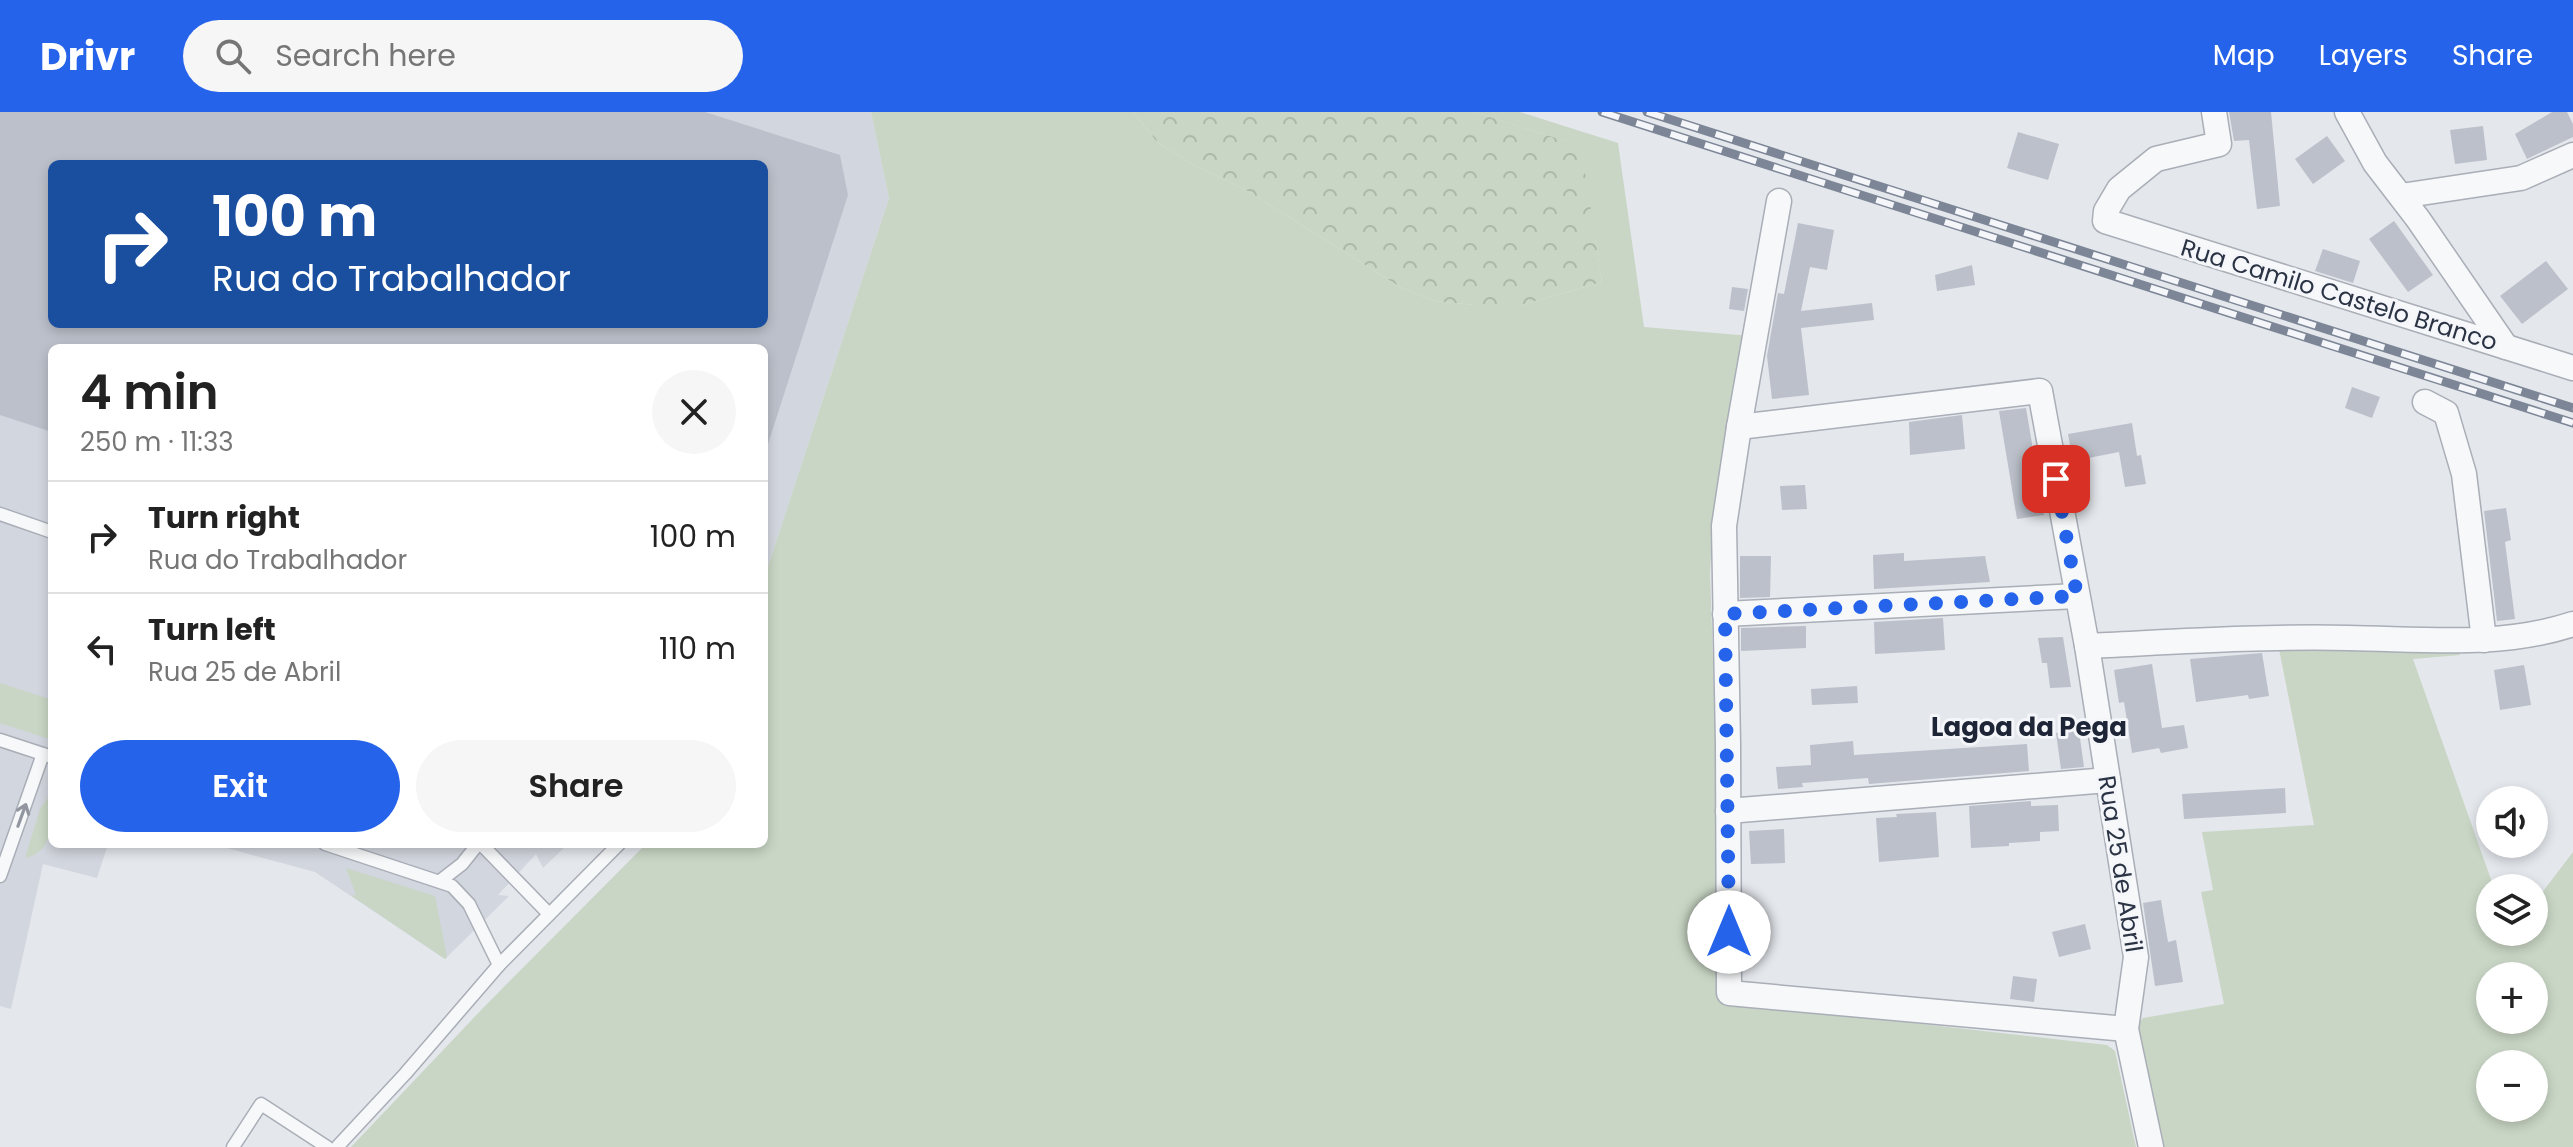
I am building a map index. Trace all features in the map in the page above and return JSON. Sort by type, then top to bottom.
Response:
[{"type":"street","name":"Rua Camilo Castelo Branco","points":[[2214,112],[2219,144],[2156,159],[2119,189],[2106,211],[2105,221],[2573,368]]},
{"type":"street","points":[[2347,112],[2375,163],[2506,347]]},
{"type":"street","points":[[2401,196],[2521,178],[2573,155]]},
{"type":"street","points":[[1779,201],[1724,526],[1729,993],[2126,1029]]},
{"type":"street","name":"Rua 25 de Abril","points":[[1739,427],[2040,391],[2087,646],[2136,957],[2126,1029],[2151,1147]]},
{"type":"street","points":[[2425,402],[2446,413],[2464,474],[2484,640]]},
{"type":"street","points":[[1725,614],[2077,596]]},
{"type":"street","points":[[2087,646],[2332,638],[2484,640],[2547,633],[2573,624]]},
{"type":"street","points":[[1728,811],[2108,780]]},
{"type":"lane","points":[[0,514],[48,531]]},
{"type":"lane","points":[[0,740],[48,756],[0,876]]},
{"type":"lane","points":[[337,848],[452,886],[469,904],[499,965]]},
{"type":"lane","points":[[440,881],[462,864],[476,848]]},
{"type":"lane","points":[[483,848],[549,914]]},
{"type":"lane","points":[[337,1147],[499,965],[615,848]]},
{"type":"lane","points":[[233,1147],[261,1104],[327,1147]]},
{"type":"shaded area","points":[[0,112],[871,112],[889,198],[768,567],[768,344],[48,344],[48,848],[107,848],[97,878],[43,864],[11,1009],[0,1006]]},
{"type":"shaded area","points":[[227,848],[564,848],[543,868],[536,854],[498,895],[509,896],[445,959],[315,872]]},
{"type":"green space","points":[[871,112],[1133,112],[1157,142],[1192,164],[1246,190],[1400,287],[1434,301],[1521,305],[1602,282],[1580,146],[1474,112],[1520,112],[1618,143],[1644,327],[1751,336],[1740,349],[1713,523],[1710,572],[1724,990],[1728,1002],[2107,1045],[2115,1051],[2136,1147],[351,1147],[642,848],[768,848],[768,567],[889,198]]},
{"type":"green space","points":[[1133,112],[1474,112],[1581,146],[1602,282],[1521,305],[1434,301],[1400,287],[1246,190],[1192,164],[1157,142]]},
{"type":"green space","points":[[2278,644],[2456,648],[2460,655],[2413,659],[2476,837],[2476,858],[2483,858],[2489,874],[2476,874],[2476,946],[2548,946],[2548,885],[2573,852],[2573,1147],[2157,1147],[2133,1029],[2143,1018],[2224,1004],[2201,892],[2213,890],[2202,832],[2314,825]]},
{"type":"green space","points":[[0,683],[48,699],[48,739],[0,723]]},
{"type":"green space","points":[[48,798],[48,838],[42,849],[25,858],[40,809]]},
{"type":"green space","points":[[346,868],[435,896],[447,957],[445,959],[352,896],[356,895]]},
{"type":"building","points":[[0,112],[705,112],[840,155],[848,195],[768,444],[768,344],[48,344],[48,431],[0,415]]},
{"type":"building","points":[[2229,112],[2271,112],[2280,206],[2257,209],[2249,140],[2234,141]]},
{"type":"building","points":[[2552,112],[2567,112],[2573,124],[2573,137],[2527,159],[2515,134]]},
{"type":"building","points":[[2483,126],[2487,160],[2455,164],[2450,130]]},
{"type":"building","points":[[2018,132],[2059,144],[2048,180],[2007,168]]},
{"type":"building","points":[[2327,136],[2345,161],[2313,184],[2295,159]]},
{"type":"building","points":[[2394,221],[2433,275],[2408,292],[2369,239]]},
{"type":"building","points":[[1798,223],[1834,230],[1827,270],[1810,267],[1801,311],[1872,303],[1874,320],[1801,328],[1809,395],[1772,399],[1767,356],[1778,293],[1784,294]]},
{"type":"building","points":[[2323,249],[2360,261],[2353,283],[2315,271]]},
{"type":"building","points":[[2546,261],[2568,289],[2522,324],[2500,296]]},
{"type":"building","points":[[1972,265],[1975,285],[1937,291],[1935,275]]},
{"type":"building","points":[[1732,287],[1748,289],[1744,311],[1729,309]]},
{"type":"building","points":[[2352,387],[2380,397],[2372,418],[2345,408]]},
{"type":"building","points":[[2026,408],[2044,515],[2017,519],[1999,411]]},
{"type":"building","points":[[1962,415],[1965,449],[1910,455],[1909,422]]},
{"type":"building","points":[[2132,423],[2137,456],[2141,455],[2146,484],[2125,487],[2119,452],[2073,461],[2068,434]]},
{"type":"building","points":[[1805,485],[1807,509],[1782,510],[1780,486]]},
{"type":"building","points":[[2506,508],[2511,540],[2505,542],[2515,619],[2497,621],[2484,511]]},
{"type":"building","points":[[1904,553],[1904,561],[1985,556],[1990,582],[1874,589],[1873,555]]},
{"type":"building","points":[[1740,556],[1771,556],[1770,597],[1740,598]]},
{"type":"building","points":[[1943,618],[1945,650],[1875,654],[1874,622]]},
{"type":"building","points":[[1806,626],[1806,648],[1741,651],[1741,628]]},
{"type":"building","points":[[2063,637],[2071,687],[2050,688],[2047,663],[2042,663],[2038,638]]},
{"type":"building","points":[[2262,653],[2269,696],[2249,699],[2248,695],[2196,702],[2190,659]]},
{"type":"building","points":[[2152,664],[2162,728],[2184,725],[2188,748],[2161,753],[2159,748],[2132,753],[2124,702],[2119,703],[2114,670]]},
{"type":"building","points":[[2524,665],[2531,705],[2500,710],[2494,670]]},
{"type":"building","points":[[1857,686],[1858,703],[1812,705],[1811,689]]},
{"type":"building","points":[[2079,731],[2084,767],[2061,769],[2056,733]]},
{"type":"building","points":[[1853,741],[1854,755],[2027,744],[2029,771],[1869,784],[1868,778],[1802,783],[1803,787],[1778,789],[1776,767],[1811,765],[1810,745]]},
{"type":"building","points":[[2285,788],[2286,813],[2184,819],[2182,794]]},
{"type":"building","points":[[2031,801],[2031,806],[2058,805],[2059,831],[2040,832],[2040,841],[1971,848],[1969,806]]},
{"type":"building","points":[[1936,812],[1939,857],[1879,862],[1876,818]]},
{"type":"building","points":[[1784,829],[1785,863],[1751,864],[1749,831]]},
{"type":"building","points":[[2161,900],[2168,942],[2176,940],[2183,982],[2155,986],[2143,903]]},
{"type":"building","points":[[2085,924],[2091,949],[2059,957],[2052,932]]},
{"type":"building","points":[[2013,976],[2037,979],[2034,1002],[2010,999]]},
{"type":"railway","points":[[1602,112],[2573,423]]},
{"type":"railway","points":[[1647,112],[2573,408]]},
{"type":"district","name":"Lagoa da Pega","points":[[2029,727]]},
{"type":"route","points":[[1729,932],[1725,614],[2077,596],[2056,479]]}]
